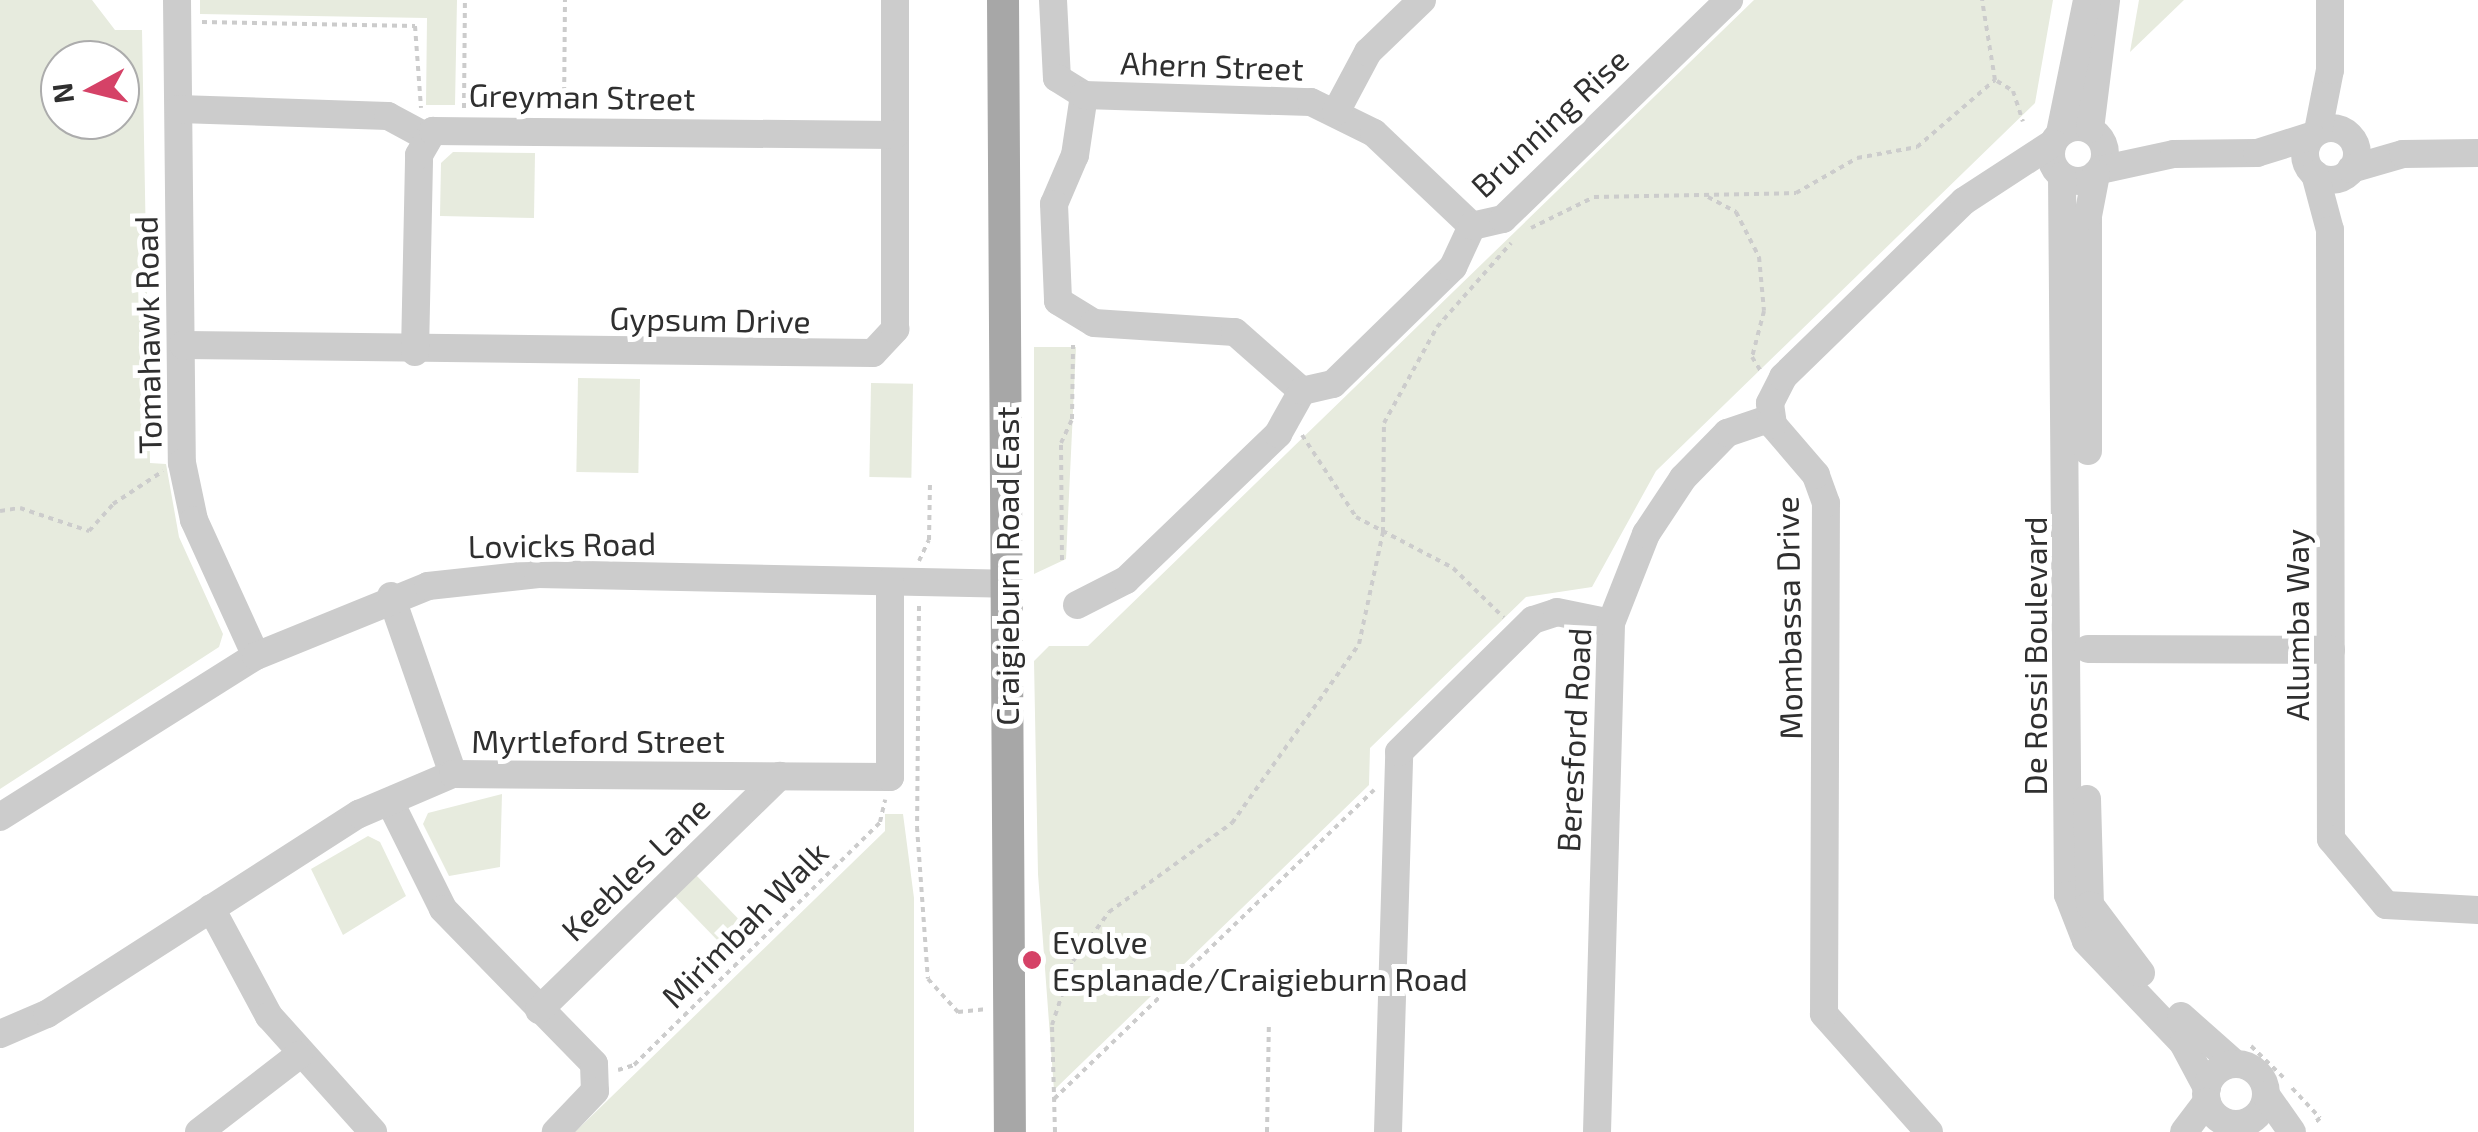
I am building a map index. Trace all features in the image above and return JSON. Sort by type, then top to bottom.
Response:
[{"type":"main road","name":"Craigieburn Road East","points":[[1003,0],[1010,1132]]},
{"type":"street","name":"Gypsum Drive","points":[[184,344],[415,352],[873,353],[895,329],[896,0]]},
{"type":"street","points":[[1054,0],[1057,78],[1084,96],[1075,155],[1054,204],[1058,301],[1094,323],[1234,332],[1302,390],[1288,421],[1126,580],[1077,604]]},
{"type":"street","points":[[1336,112],[1368,52],[1422,0]]},
{"type":"street","name":"Brunning Rise","points":[[1302,390],[1327,388],[1454,267],[1472,226],[1503,220],[1729,0]]},
{"type":"street","points":[[2056,138],[2087,0]]},
{"type":"street","points":[[2095,134],[2106,0]]},
{"type":"street","points":[[2330,0],[2331,134]]},
{"type":"street","name":"Tomahawk Road","points":[[177,10],[184,344],[182,462],[194,520],[256,656]]},
{"type":"street","name":"Ahern Street","points":[[1084,96],[1272,97],[1336,112],[1374,133],[1472,226]]},
{"type":"street","points":[[179,110],[388,116],[427,137]]},
{"type":"street","name":"Greyman Street","points":[[415,352],[419,155],[427,137],[464,128],[895,135]]},
{"type":"street","points":[[1771,418],[1776,386],[1997,177],[2056,138],[2095,134],[2174,154]]},
{"type":"street","name":"De Rossi Boulevard","points":[[2095,134],[2098,172],[2088,240],[2090,905],[2116,946],[2235,1064]]},
{"type":"street","points":[[1997,177],[2060,174],[2080,181],[2098,172],[2174,154],[2258,153],[2331,134],[2404,154],[2478,154]]},
{"type":"street","name":"Allumba Way","points":[[2331,134],[2312,171],[2330,230],[2333,847],[2386,905],[2478,910]]},
{"type":"street","name":"Allumba Way","points":[[2330,230],[2348,172],[2331,134]]},
{"type":"street","name":"De Rossi Boulevard","points":[[2056,138],[2060,174],[2068,895],[2086,941],[2183,1043],[2206,1095]]},
{"type":"street","points":[[2258,153],[2312,171],[2348,172],[2404,154]]},
{"type":"street","name":"Beresford Road","points":[[1596,1132],[1611,623],[1646,534],[1683,478],[1728,433],[1771,418]]},
{"type":"street","name":"Mombassa Drive","points":[[1771,418],[1816,474],[1826,503],[1824,1014],[1929,1132]]},
{"type":"street","name":"Lovicks Road","points":[[0,817],[256,656],[391,596],[484,576],[1006,584]]},
{"type":"street","points":[[890,582],[890,777]]},
{"type":"street","points":[[391,596],[454,774]]},
{"type":"street","points":[[1388,1132],[1396,759],[1519,632],[1557,612],[1611,623]]},
{"type":"street","points":[[2088,649],[2331,650]]},
{"type":"street","name":"Myrtleford Street","points":[[0,1034],[47,1014],[211,908],[390,802],[454,774],[890,777]]},
{"type":"street","name":"Keebles Lane","points":[[539,1010],[780,776]]},
{"type":"street","points":[[390,802],[443,909],[599,1077],[584,1106],[556,1132]]},
{"type":"street","points":[[211,908],[298,1055],[373,1132]]},
{"type":"street","points":[[199,1132],[298,1055]]},
{"type":"street","points":[[2184,1132],[2216,1071],[2235,1064],[2257,1073],[2266,1095],[2292,1132]]},
{"type":"street","points":[[2206,1095],[2239,1128],[2266,1095]]},
{"type":"path","points":[[464,128],[465,0]]},
{"type":"path","points":[[564,132],[565,0]]},
{"type":"path","points":[[1982,0],[1995,80],[2012,91],[2023,121]]},
{"type":"path","points":[[177,10],[415,26],[418,95]]},
{"type":"path","points":[[1055,1132],[1052,1025],[1074,960],[1109,912],[1211,844],[1264,782],[1296,722],[1359,644],[1383,532],[1384,423],[1438,327],[1479,274],[1518,235],[1594,197],[1796,193],[1857,158],[1917,147],[1995,80]]},
{"type":"path","points":[[1704,194],[1736,212],[1750,234],[1764,312],[1753,366],[1776,386]]},
{"type":"path","points":[[1062,560],[1060,443],[1072,419],[1073,345]]},
{"type":"path","points":[[1288,421],[1339,500],[1383,532],[1453,568],[1519,632]]},
{"type":"path","points":[[0,511],[20,508],[89,531],[113,504],[166,469]]},
{"type":"path","points":[[930,484],[919,582],[917,827],[928,980],[958,1012],[1009,1008]]},
{"type":"path","name":"Mirimbah Walk","points":[[599,1077],[634,1065],[880,822],[890,777]]},
{"type":"path","points":[[1054,1099],[1374,790]]},
{"type":"path","points":[[1267,1132],[1269,1022]]},
{"type":"shaded area","points":[[0,0],[92,0],[115,30],[142,30],[150,463],[166,464],[179,537],[223,634],[219,647],[0,789]]},
{"type":"shaded area","points":[[200,0],[457,0],[455,105],[426,105],[427,18],[200,14]]},
{"type":"shaded area","points":[[1754,0],[2053,0],[2035,103],[1656,471],[1592,587],[1526,597],[1370,748],[1369,785],[1054,1090],[1038,874],[1034,661],[1049,646],[1088,646]]},
{"type":"shaded area","points":[[2139,0],[2184,0],[2130,52]]},
{"type":"shaded area","points":[[453,152],[535,153],[534,218],[440,216],[441,163]]},
{"type":"shaded area","points":[[1034,347],[1076,347],[1066,559],[1034,574]]},
{"type":"shaded area","points":[[578,378],[640,379],[638,473],[576,472]]},
{"type":"shaded area","points":[[871,383],[913,384],[911,478],[869,477]]},
{"type":"shaded area","points":[[502,794],[500,867],[449,876],[423,824],[428,813]]},
{"type":"shaded area","points":[[885,814],[903,814],[914,898],[914,1132],[575,1132],[885,831]]},
{"type":"shaded area","points":[[368,836],[380,842],[406,896],[343,935],[311,869]]},
{"type":"shaded area","points":[[695,874],[746,927],[725,948],[673,895]]},
{"type":"place","name":"Evolve Esplanade/Craigieburn Road","points":[[1032,960]]}]
